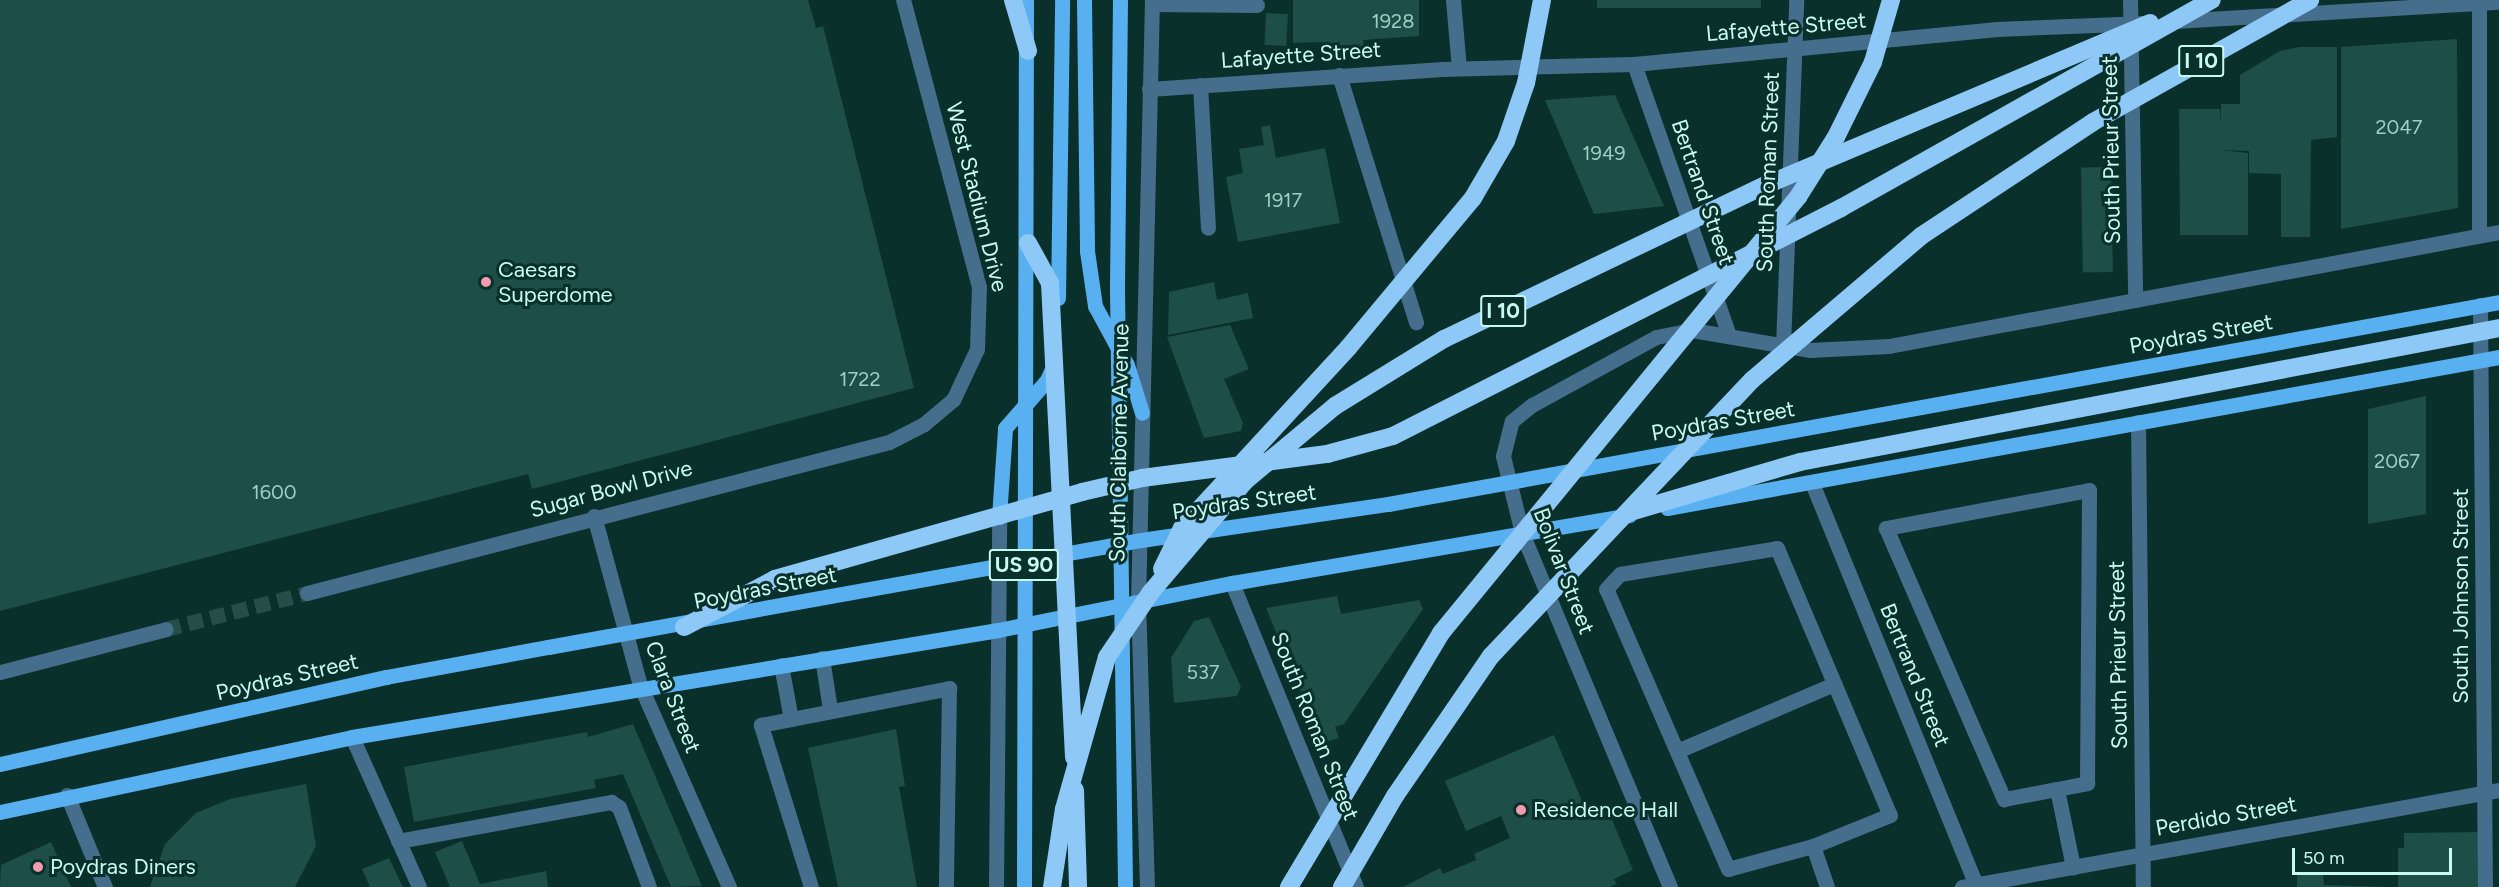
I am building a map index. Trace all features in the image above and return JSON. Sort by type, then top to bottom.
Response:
[{"type":"highway","points":[[1013,0],[1028,51]]},
{"type":"highway","points":[[1145,597],[1182,528],[1356,340],[1473,198],[1509,131],[1526,83],[1542,0]]},
{"type":"highway","points":[[1289,887],[1441,633],[1798,196],[1836,137],[1873,62],[1891,0]]},
{"type":"highway","points":[[684,627],[775,579],[1142,478],[1327,454],[1393,436],[1841,208],[2210,0]]},
{"type":"highway","name":"I 10","points":[[1052,887],[1064,809],[1107,657],[1145,597],[1245,481],[1335,406],[1444,339],[1764,186],[2210,0]]},
{"type":"highway","name":"I 10","points":[[1342,887],[1395,796],[1491,656],[1752,380],[1921,236],[2093,122],[2310,0]]},
{"type":"highway","points":[[1028,243],[1050,283],[1078,887]]},
{"type":"highway","points":[[1612,518],[1800,462],[2499,328]]},
{"type":"main road","name":"US 90","points":[[1024,887],[1028,243],[1026,0]]},
{"type":"main road","points":[[999,517],[1005,428],[1047,381],[1056,360],[1061,170],[1062,0]]},
{"type":"main road","points":[[1084,0],[1087,251],[1095,306],[1127,365],[1142,413]]},
{"type":"main road","name":"South Claiborne Avenue","points":[[1120,0],[1117,289],[1125,887]]},
{"type":"main road","name":"Poydras Street","points":[[0,764],[386,677],[684,627],[999,565],[1141,540],[1508,483],[2499,302]]},
{"type":"main road","points":[[0,812],[67,795],[352,737],[640,686],[998,630],[1145,597],[1812,483],[2499,357]]},
{"type":"street","name":"West Stadium Drive","points":[[903,0],[979,286],[982,321],[965,384],[924,424]]},
{"type":"street","points":[[1453,0],[1459,68]]},
{"type":"street","name":"South Roman Street","points":[[1783,346],[1796,0]]},
{"type":"street","name":"South Prieur Street","points":[[2130,0],[2135,300]]},
{"type":"street","points":[[1152,2],[1257,5]]},
{"type":"street","name":"South Claiborne Avenue","points":[[1147,887],[1145,597],[1141,540],[1152,2]]},
{"type":"street","name":"Lafayette Street","points":[[1149,89],[1459,68],[1634,64],[1997,29],[2499,3]]},
{"type":"street","points":[[2479,4],[2479,235]]},
{"type":"street","name":"Bertrand Street","points":[[1634,64],[1729,335]]},
{"type":"street","points":[[1339,75],[1416,322]]},
{"type":"street","points":[[1200,85],[1208,228]]},
{"type":"street","name":"Poydras Street","points":[[1656,337],[1692,330],[1783,346],[1845,350],[1889,345],[2499,232]]},
{"type":"street","name":"South Johnson Street","points":[[2480,305],[2492,791],[2485,887]]},
{"type":"street","name":"Bolivar Street","points":[[1656,337],[1512,421],[1503,456],[1522,533],[1670,887]]},
{"type":"street","name":"South Prieur Street","points":[[2138,422],[2142,887]]},
{"type":"street","name":"Sugar Bowl Drive","points":[[307,593],[594,516],[889,442],[924,424]]},
{"type":"street","name":"Bertrand Street","points":[[1812,483],[1969,886]]},
{"type":"street","points":[[2089,490],[2087,783],[2057,789],[2004,799],[1886,528],[2089,490]]},
{"type":"street","name":"Clara Street","points":[[594,516],[640,686],[729,887]]},
{"type":"street","points":[[996,887],[999,517]]},
{"type":"street","points":[[1777,548],[1834,684],[1890,815],[1813,846],[1728,869],[1606,589],[1620,574],[1777,548]]},
{"type":"street","name":"South Roman Street","points":[[1232,583],[1356,887]]},
{"type":"street","points":[[0,672],[166,629]]},
{"type":"street","points":[[822,658],[830,709]]},
{"type":"street","points":[[781,665],[791,718]]},
{"type":"street","points":[[1677,751],[1834,684]]},
{"type":"street","points":[[811,887],[761,726],[830,709],[949,688],[946,887]]},
{"type":"street","points":[[352,737],[419,887]]},
{"type":"street","points":[[2057,789],[2073,867]]},
{"type":"street","name":"Perdido Street","points":[[1969,886],[2492,791]]},
{"type":"street","points":[[67,795],[105,887]]},
{"type":"street","points":[[398,841],[611,802],[619,807],[649,887]]},
{"type":"street","points":[[1813,846],[1827,887]]},
{"type":"building","points":[[0,0],[808,0],[816,28],[823,26],[914,388],[532,489],[528,474],[0,611]]},
{"type":"building","points":[[1293,0],[1419,0],[1419,36],[1363,40],[1364,47],[1322,50],[1322,42],[1293,43]]},
{"type":"building","points":[[1597,0],[1761,0],[1761,8],[1597,8]]},
{"type":"building","points":[[1266,13],[1288,14],[1286,46],[1264,45]]},
{"type":"building","points":[[2457,39],[2458,208],[2341,229],[2341,47]]},
{"type":"building","points":[[2299,47],[2337,47],[2337,137],[2311,140],[2310,237],[2281,237],[2281,174],[2249,173],[2249,151],[2220,150],[2248,153],[2248,235],[2180,235],[2179,109],[2220,109],[2221,124],[2221,104],[2240,104],[2240,75],[2280,51]]},
{"type":"building","points":[[1615,95],[1664,206],[1594,214],[1545,100]]},
{"type":"building","points":[[1270,125],[1276,158],[1325,148],[1340,223],[1238,242],[1226,177],[1243,173],[1239,149],[1264,145],[1261,127]]},
{"type":"building","points":[[2111,167],[2113,272],[2083,273],[2081,168]]},
{"type":"building","points":[[1214,282],[1217,300],[1248,293],[1253,318],[1168,335],[1169,292]]},
{"type":"building","points":[[1230,325],[1249,369],[1224,379],[1243,423],[1241,431],[1204,438],[1167,337]]},
{"type":"building","points":[[2426,396],[2426,514],[2368,524],[2368,409]]},
{"type":"building","points":[[1337,596],[1341,614],[1419,600],[1423,609],[1344,724],[1335,727],[1339,738],[1322,743],[1266,608]]},
{"type":"building","points":[[1209,617],[1241,687],[1237,696],[1174,703],[1171,658],[1194,621]]},
{"type":"building","points":[[633,724],[702,886],[671,887],[623,774],[594,780],[596,788],[414,822],[404,767],[587,732],[588,737]]},
{"type":"building","points":[[896,729],[905,786],[899,787],[917,887],[838,887],[808,748]]},
{"type":"building","name":"Residence Hall","points":[[1554,735],[1587,813],[1606,805],[1633,870],[1614,879],[1617,884],[1610,887],[1403,887],[1440,868],[1443,874],[1476,860],[1474,854],[1510,838],[1501,816],[1466,831],[1445,781]]},
{"type":"building","points":[[306,784],[316,846],[295,887],[150,887],[165,844],[196,813],[230,799]]},
{"type":"building","points":[[2481,832],[2481,887],[2398,887],[2398,848],[2404,848],[2404,833]]},
{"type":"building","points":[[462,841],[480,884],[546,871],[548,887],[450,887],[435,852]]},
{"type":"building","points":[[51,842],[71,887],[0,887],[1,865]]},
{"type":"building","points":[[389,858],[403,887],[370,887],[362,869]]},
{"type":"building","points":[[2297,873],[2323,873],[2324,885],[2387,887],[2297,887]]},
{"type":"tunnel","points":[[166,629],[307,593]]},
{"type":"place","name":"Caesars Superdome","points":[[486,282]]},
{"type":"place","name":"Residence Hall","points":[[1521,810]]},
{"type":"place","name":"Poydras Diners","points":[[38,867]]}]
